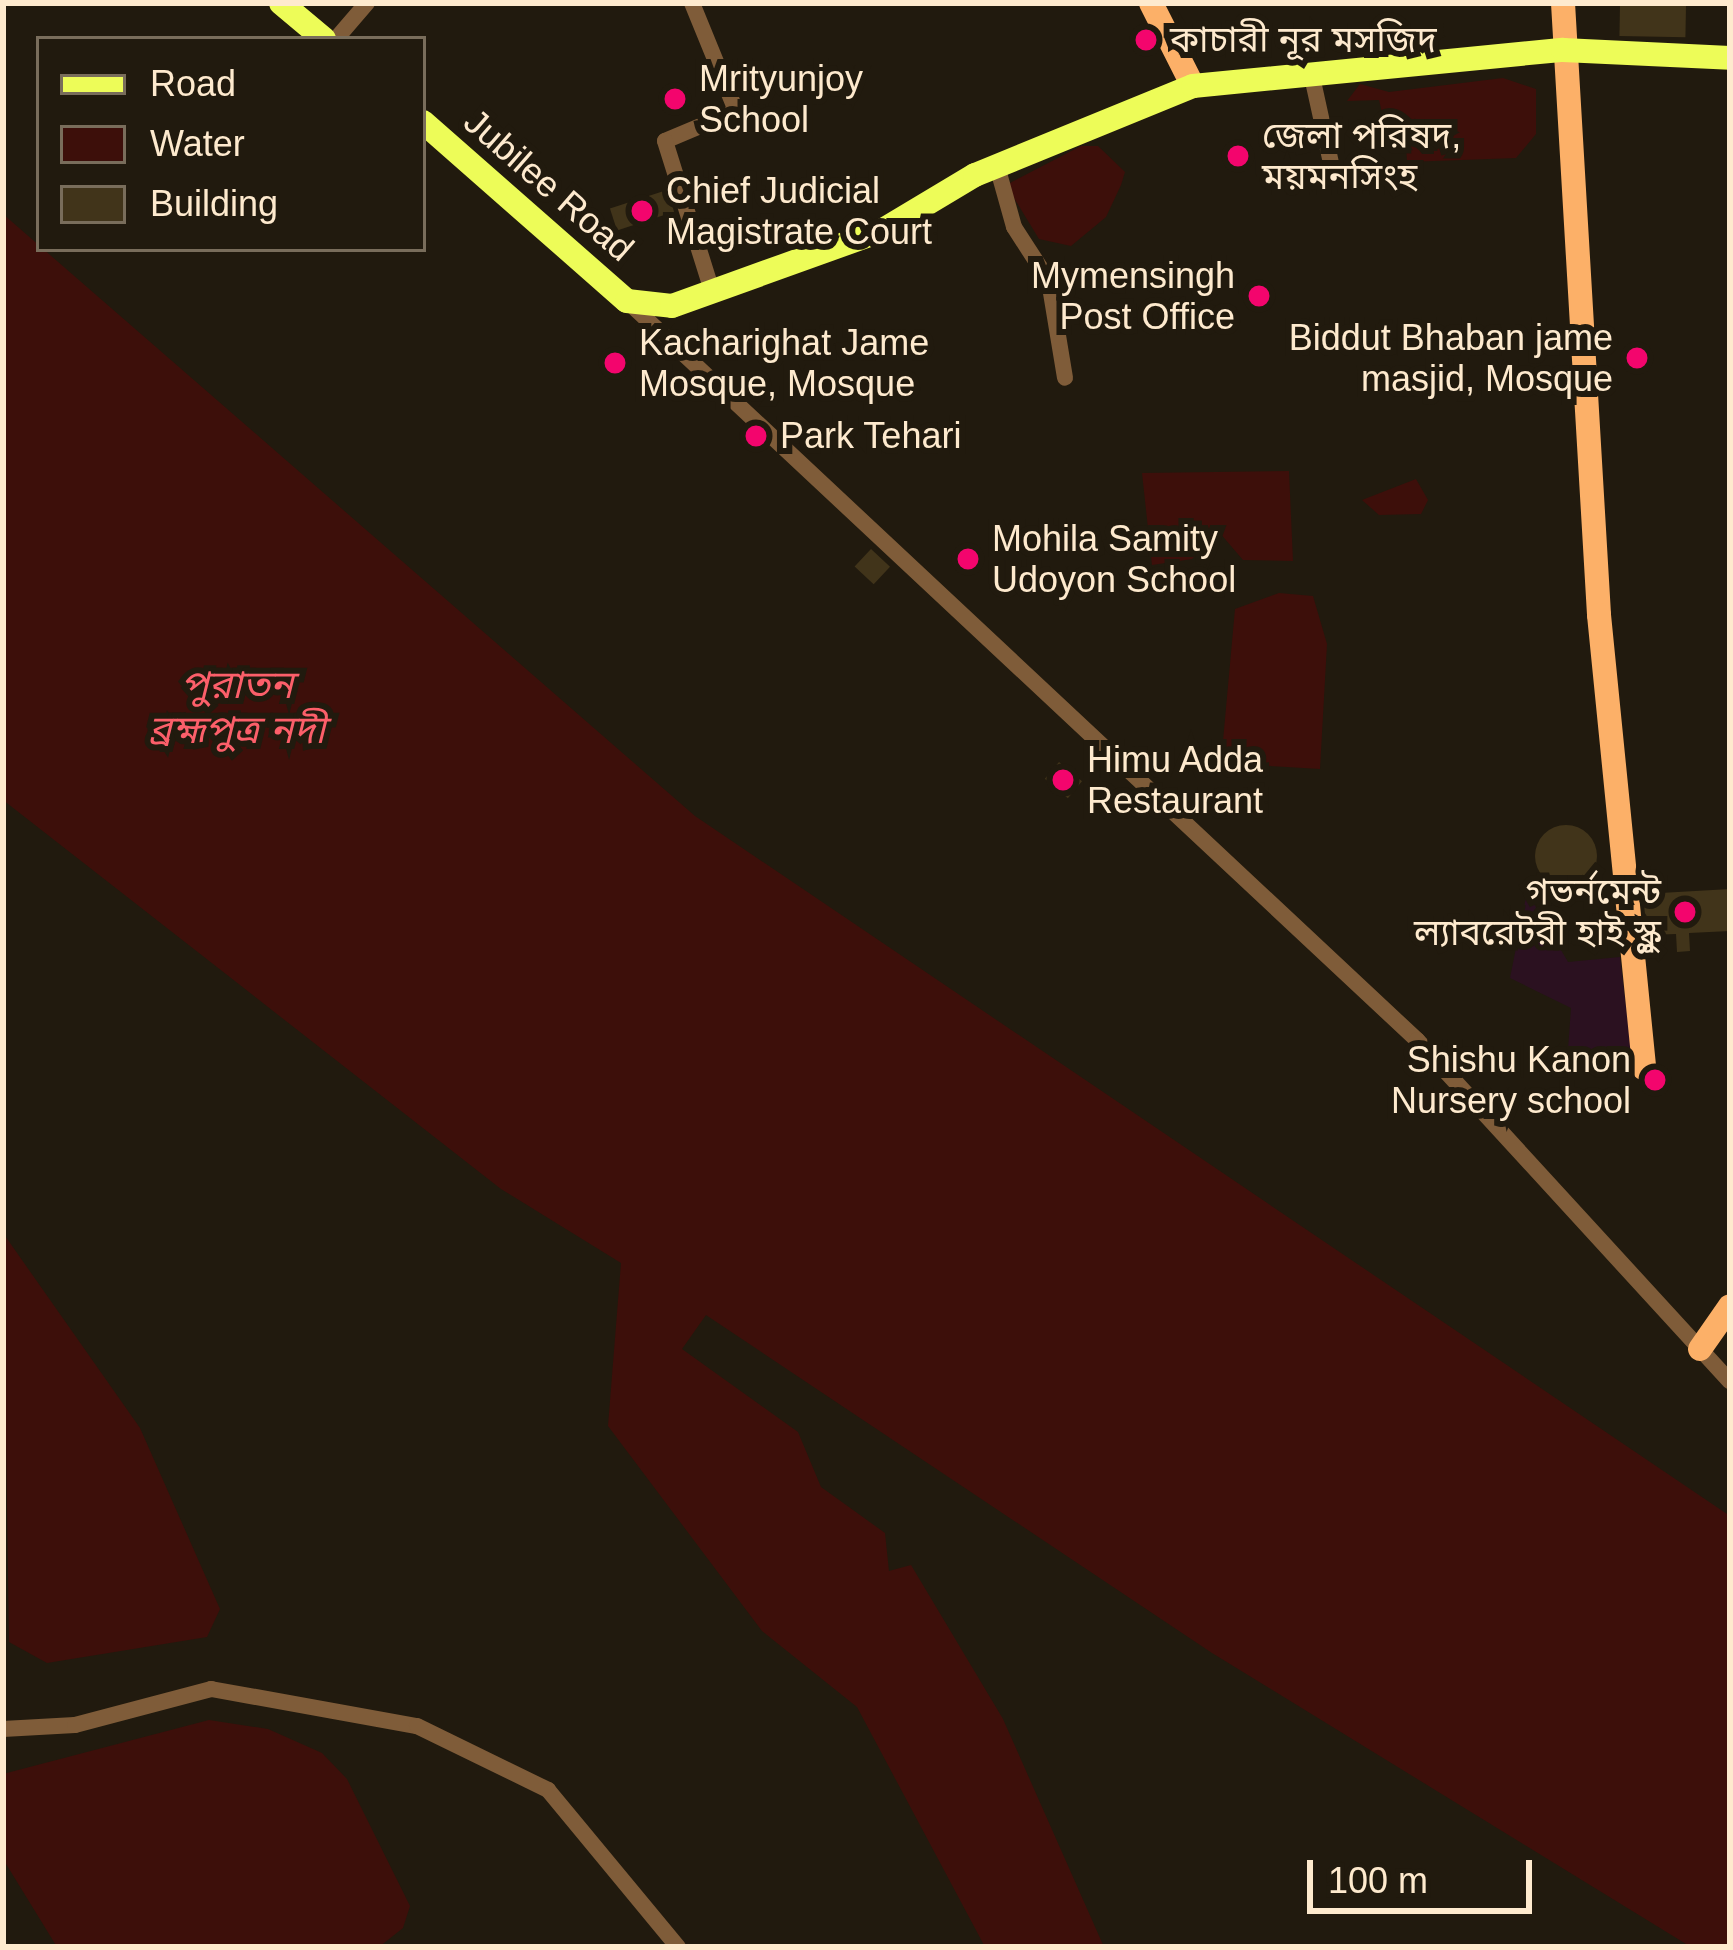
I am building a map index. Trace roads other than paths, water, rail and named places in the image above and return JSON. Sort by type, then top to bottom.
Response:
[{"type":"main road","points":[[281,3],[320,36]]},
{"type":"main road","points":[[627,301],[672,306],[883,230],[997,166],[1193,86],[1563,50],[1730,58]]},
{"type":"main road","name":"Jubilee Road","points":[[426,125],[627,301]]},
{"type":"street","points":[[339,36],[368,3]]},
{"type":"street","points":[[692,3],[736,111],[665,141],[712,294]]},
{"type":"street","points":[[1151,3],[1193,86]]},
{"type":"street","points":[[1563,3],[1643,1069]]},
{"type":"street","points":[[1310,72],[1334,177]]},
{"type":"street","points":[[997,166],[1020,240],[1049,280],[1065,378]]},
{"type":"street","points":[[627,301],[1417,1040],[1730,1381]]},
{"type":"street","points":[[1700,1349],[1730,1306]]},
{"type":"street","points":[[3,1729],[75,1725],[211,1689],[435,1732],[548,1790],[678,1947]]},
{"type":"water","points":[[1503,78],[1536,89],[1536,134],[1516,158],[1407,162],[1405,128],[1384,121],[1379,100],[1347,101],[1360,84],[1389,92]]},
{"type":"water","points":[[1081,146],[1098,146],[1125,172],[1121,185],[1106,217],[1071,246],[1039,239],[1006,185]]},
{"type":"water","name":"পুরাতন ব্রহ্মপুত্র নদী","points":[[3,214],[36,243],[36,252],[47,252],[695,816],[1730,1516],[1730,1947],[1691,1947],[1212,1653],[706,1315],[682,1349],[798,1432],[821,1487],[885,1533],[889,1571],[911,1565],[1003,1719],[1104,1947],[985,1947],[857,1707],[762,1631],[608,1426],[621,1263],[501,1189],[3,800]]},
{"type":"water","points":[[1289,471],[1293,561],[1243,560],[1219,532],[1192,559],[1152,565],[1142,473]]},
{"type":"water","points":[[1416,479],[1428,500],[1421,514],[1379,515],[1362,500]]},
{"type":"water","points":[[1279,593],[1313,596],[1327,644],[1320,769],[1221,763],[1235,609]]},
{"type":"water","points":[[3,1233],[140,1428],[220,1609],[207,1637],[47,1663],[9,1642]]},
{"type":"water","points":[[209,1720],[268,1729],[322,1753],[347,1779],[410,1906],[403,1928],[379,1947],[57,1947],[3,1859],[3,1774]]},
{"type":"place","name":"কাচারী নূর মসজিদ","points":[[1146,40]]},
{"type":"place","name":"Mrityunjoy School","points":[[675,99]]},
{"type":"place","name":"জেলা পরিষদ, ময়মনসিংহ","points":[[1238,156]]},
{"type":"place","name":"Chief Judicial Magistrate Court","points":[[642,211]]},
{"type":"place","name":"Mymensingh Post Office","points":[[1259,296]]},
{"type":"place","name":"Biddut Bhaban jame masjid, Mosque","points":[[1637,358]]},
{"type":"place","name":"Kacharighat Jame Mosque, Mosque","points":[[615,363]]},
{"type":"place","name":"Park Tehari","points":[[756,436]]},
{"type":"place","name":"Mohila Samity Udoyon School","points":[[968,559]]},
{"type":"place","name":"Himu Adda Restaurant","points":[[1063,780]]},
{"type":"place","name":"গভর্নমেন্ট ল্যাবরেটরী হাই স্কুল","points":[[1685,912]]},
{"type":"place","name":"Shishu Kanon Nursery school","points":[[1655,1080]]}]
